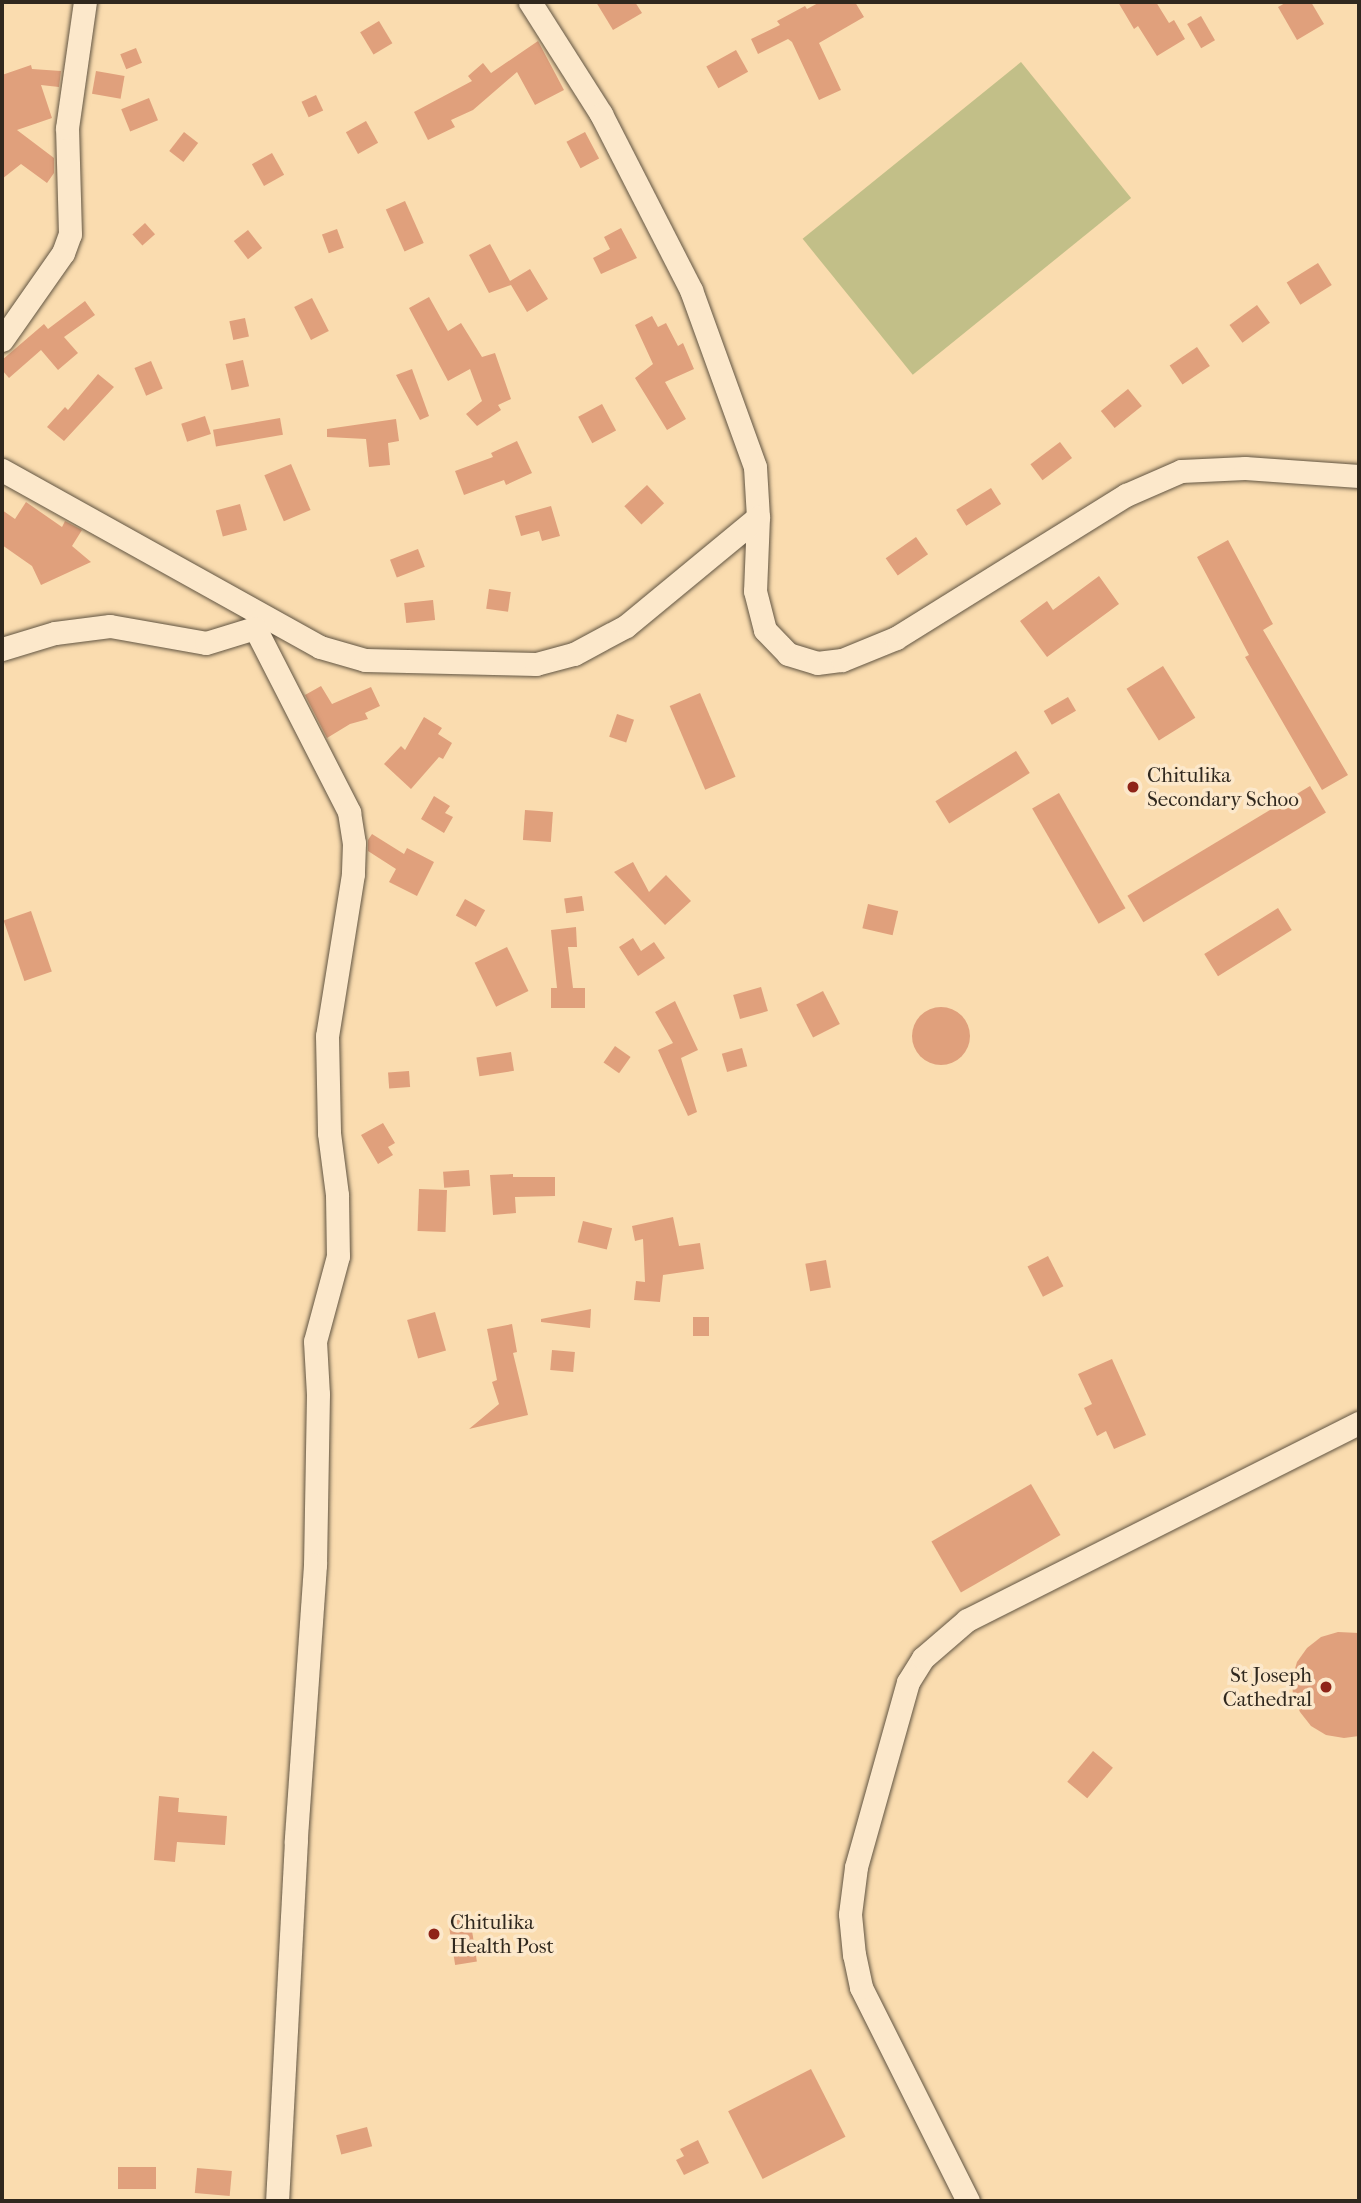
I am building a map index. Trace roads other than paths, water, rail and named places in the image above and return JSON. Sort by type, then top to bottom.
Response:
[{"type":"street","points":[[2,341],[63,253],[71,234],[67,128],[85,2]]},
{"type":"street","points":[[530,2],[601,114],[691,290],[755,467],[758,517],[755,591],[765,630],[788,654],[817,663],[842,660],[896,638],[1126,495],[1181,471],[1235,467],[1359,477]]},
{"type":"street","points":[[2,470],[260,622],[320,647],[365,660],[536,664],[574,654],[626,626],[758,517]]},
{"type":"street","points":[[2,649],[55,633],[110,626],[206,643],[260,622]]},
{"type":"street","points":[[260,622],[349,812],[354,844],[353,874],[327,1036],[329,1133],[337,1195],[338,1256],[315,1341],[318,1394],[315,1565],[296,1840],[277,2201]]},
{"type":"street","points":[[968,2201],[862,1987],[854,1955],[850,1914],[856,1867],[908,1682],[923,1658],[967,1620],[1359,1423]]},
{"type":"place","name":"Chitulika Secondary Schoo","points":[[1133,787]]},
{"type":"place","name":"St Joseph Cathedral","points":[[1326,1687]]},
{"type":"place","name":"Chitulika Health Post","points":[[434,1934]]}]
